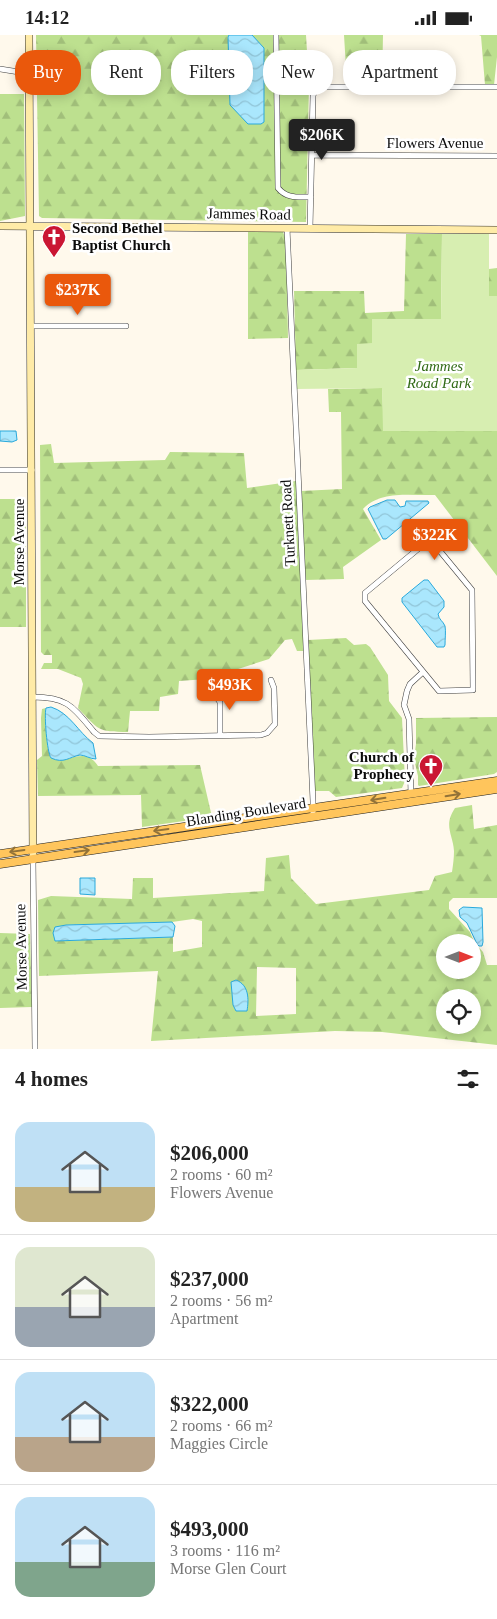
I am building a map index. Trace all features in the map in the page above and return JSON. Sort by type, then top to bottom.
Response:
[{"type":"main road","name":"Blanding Boulevard","points":[[0,864],[221,830],[411,794],[497,781]]},
{"type":"main road","name":"Blanding Boulevard","points":[[0,854],[219,821],[390,805],[497,789]]},
{"type":"main road","points":[[408,802],[414,797],[429,791]]},
{"type":"main road","points":[[390,805],[411,794]]},
{"type":"main road","points":[[219,821],[221,830]]},
{"type":"main road","points":[[126,835],[128,845]]},
{"type":"street","name":"Morse Avenue","points":[[29,35],[29,50]]},
{"type":"street","points":[[276,35],[278,188],[289,197],[311,197]]},
{"type":"street","points":[[0,69],[15,71]]},
{"type":"street","points":[[310,228],[313,96],[315,89],[321,87],[497,87]]},
{"type":"street","name":"Morse Avenue","points":[[29,95],[33,859],[36,946],[36,1049]]},
{"type":"street","name":"Flowers Avenue","points":[[312,155],[497,156]]},
{"type":"street","name":"Jammes Road","points":[[0,226],[497,230]]},
{"type":"street","name":"Turknett Road","points":[[287,228],[313,812]]},
{"type":"street","points":[[31,326],[126,326]]},
{"type":"street","points":[[0,469],[32,470]]},
{"type":"street","points":[[430,539],[472,590],[473,690],[439,691],[423,672],[364,598],[365,593],[430,539]]},
{"type":"street","points":[[411,794],[409,719],[404,705],[410,684],[423,672]]},
{"type":"street","points":[[33,697],[61,700],[69,705],[99,736],[261,735],[271,730],[275,724],[274,688],[271,680]]},
{"type":"street","points":[[215,695],[220,702],[220,735]]},
{"type":"green space","points":[[36,35],[306,35],[307,50],[263,50],[263,95],[309,95],[306,222],[42,218],[39,216],[37,95],[81,95],[81,50],[36,50]]},
{"type":"green space","points":[[344,35],[383,35],[383,50],[345,50]]},
{"type":"green space","points":[[479,35],[497,35],[494,85],[485,85],[481,36]]},
{"type":"green space","points":[[0,94],[24,95],[25,216],[0,221]]},
{"type":"green space","points":[[248,232],[283,232],[286,240],[288,338],[248,339]]},
{"type":"green space","points":[[406,234],[442,234],[441,319],[372,319],[372,344],[357,344],[357,368],[296,370],[294,291],[364,291],[365,313],[404,311]]},
{"type":"green space","name":"Jammes Road Park","points":[[442,234],[489,234],[489,296],[497,296],[497,431],[383,431],[382,388],[296,389],[296,370],[357,368],[357,344],[372,343],[372,319],[441,319]]},
{"type":"green space","points":[[497,268],[497,296],[489,297],[489,269]]},
{"type":"green space","points":[[382,388],[384,431],[497,431],[497,576],[435,495],[397,495],[378,499],[363,509],[381,540],[343,567],[344,579],[305,580],[301,491],[342,489],[341,412],[329,412],[328,389]]},
{"type":"green space","points":[[51,444],[54,463],[165,460],[170,452],[244,453],[247,488],[296,481],[304,651],[297,651],[292,639],[285,640],[269,659],[207,679],[179,681],[178,694],[160,697],[159,711],[130,711],[128,732],[104,730],[95,725],[78,708],[83,684],[81,678],[58,669],[41,669],[44,663],[52,663],[52,655],[44,655],[41,652],[40,445]]},
{"type":"green space","points":[[0,499],[26,499],[26,627],[0,627]]},
{"type":"green space","points":[[346,638],[354,645],[366,644],[370,647],[388,675],[389,701],[402,718],[405,781],[402,788],[336,797],[329,791],[315,791],[308,640]]},
{"type":"green space","points":[[46,708],[45,726],[51,758],[64,759],[82,756],[93,760],[98,766],[200,765],[212,817],[142,827],[141,795],[38,796],[37,760],[42,756],[41,718],[42,709]]},
{"type":"green space","points":[[497,717],[497,772],[418,785],[414,759],[416,718]]},
{"type":"green space","points":[[472,805],[474,829],[497,825],[497,898],[453,898],[449,902],[449,909],[471,934],[436,934],[436,979],[481,979],[481,950],[487,965],[497,965],[497,1045],[382,1032],[335,1031],[151,1041],[158,971],[39,976],[38,900],[51,896],[132,899],[133,878],[153,878],[153,898],[264,891],[266,858],[289,855],[291,878],[316,904],[429,890],[435,876],[452,872],[454,851],[449,825],[451,814],[455,808]],"holes":[[[193,919],[202,921],[202,947],[173,952],[173,937],[56,941],[66,925],[172,922]],[[257,967],[296,968],[296,1014],[256,1016]]]},
{"type":"green space","points":[[0,933],[30,934],[32,1007],[0,1008]]},
{"type":"water","points":[[229,35],[252,35],[264,48],[264,122],[261,124],[248,124],[230,105],[230,95],[253,95],[253,50],[228,50]]},
{"type":"water","points":[[0,431],[16,431],[17,440],[12,442],[0,441]]},
{"type":"water","points":[[387,500],[395,500],[400,507],[405,506],[406,501],[428,501],[429,503],[386,539],[383,539],[368,509]]},
{"type":"water","points":[[424,580],[428,580],[444,601],[444,607],[438,614],[445,626],[444,647],[437,647],[402,602],[402,598]]},
{"type":"water","points":[[51,707],[69,718],[93,743],[96,759],[80,755],[63,760],[51,758],[47,742],[45,718],[46,708]]},
{"type":"water","points":[[80,878],[95,878],[95,895],[80,894]]},
{"type":"water","points":[[463,907],[482,908],[482,946],[481,934],[472,934],[467,923],[460,917],[459,910]]},
{"type":"water","points":[[172,922],[175,926],[173,937],[55,941],[53,933],[55,927],[66,925]]},
{"type":"water","points":[[236,980],[246,989],[248,997],[247,1011],[236,1011],[233,1005],[231,982]]},
{"type":"place","name":"Second Bethel Baptist Church","points":[[54,258]]},
{"type":"place","name":"Church of Prophecy","points":[[431,787]]}]
